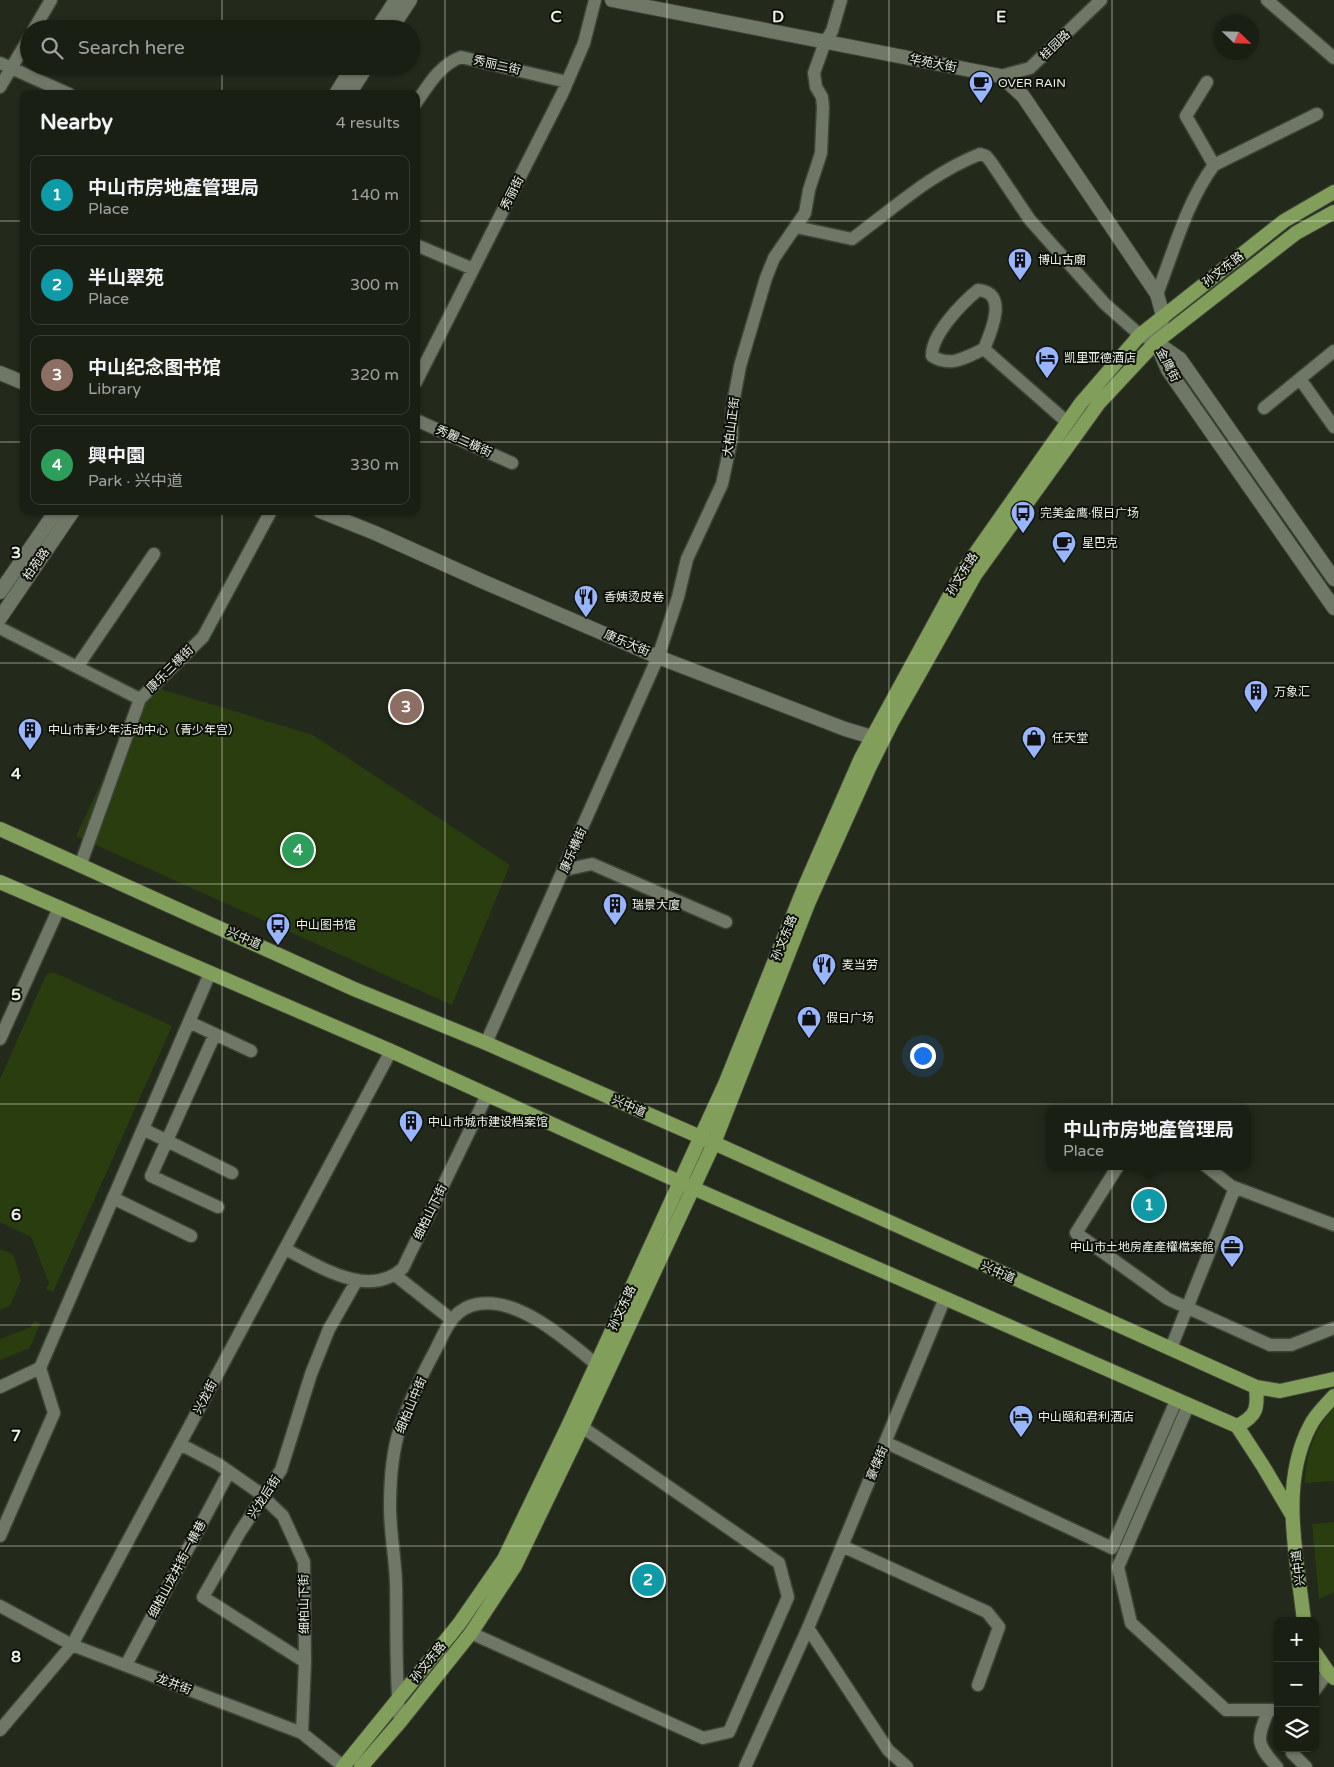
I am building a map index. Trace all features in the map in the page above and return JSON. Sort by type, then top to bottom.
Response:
[{"type":"main road","name":"孙文东路","points":[[877,739],[963,571],[1081,404],[1140,335],[1284,221],[1334,192]]},
{"type":"main road","name":"孙文东路","points":[[361,1767],[400,1722],[470,1632],[515,1566],[582,1428],[707,1140],[726,1084],[804,888],[861,758],[877,739],[907,694],[975,575],[1099,403],[1156,342],[1296,233],[1334,212]]},
{"type":"main road","name":"兴中道","points":[[0,829],[354,989],[486,1043],[707,1140],[1256,1387],[1280,1392],[1334,1379]]},
{"type":"main road","points":[[0,882],[391,1052],[686,1186],[1236,1426],[1263,1466],[1292,1515]]},
{"type":"main road","name":"孙文东路","points":[[344,1767],[459,1624],[504,1559],[596,1364],[686,1186]]},
{"type":"main road","points":[[1236,1426],[1250,1420],[1257,1404],[1256,1387]]},
{"type":"main road","name":"兴中道","points":[[1304,1617],[1292,1515],[1293,1477],[1300,1447],[1311,1424],[1334,1396]]},
{"type":"main road","points":[[1319,1658],[1331,1675]]},
{"type":"street","points":[[39,20],[51,0]]},
{"type":"street","points":[[383,20],[396,0]]},
{"type":"street","points":[[397,20],[410,0]]},
{"type":"street","name":"秀丽街","points":[[420,374],[567,82],[584,43],[594,0]]},
{"type":"street","name":"华苑大街","points":[[612,0],[1001,76]]},
{"type":"street","name":"大柏山正街","points":[[658,657],[678,597],[687,559],[722,484],[732,437],[732,409],[740,366],[755,314],[774,258],[805,213],[809,190],[821,153],[823,107],[822,97],[816,87],[814,73],[825,42],[832,31],[841,0]]},
{"type":"street","name":"桂园路","points":[[1001,76],[1030,68],[1101,0]]},
{"type":"street","points":[[1267,0],[1334,58]]},
{"type":"street","points":[[0,87],[6,65],[20,49]]},
{"type":"street","name":"秀丽二街","points":[[420,97],[441,68],[461,57],[567,82]]},
{"type":"street","points":[[6,65],[20,71]]},
{"type":"street","points":[[28,75],[60,90]]},
{"type":"street","points":[[338,90],[348,75]]},
{"type":"street","points":[[352,90],[361,75]]},
{"type":"street","points":[[796,227],[852,239],[919,187],[942,172],[980,154],[986,156],[991,162],[1030,220],[1105,304],[1140,335],[1156,342],[1164,316],[1157,294],[1024,96],[1001,76]]},
{"type":"street","points":[[1207,82],[1186,116],[1214,165]]},
{"type":"street","points":[[1157,294],[1194,197],[1214,165],[1317,114]]},
{"type":"street","points":[[420,247],[473,269]]},
{"type":"street","points":[[978,290],[986,290],[996,302],[995,317],[984,349],[950,362],[940,362],[932,356],[932,348],[941,331],[969,297],[978,290]]},
{"type":"street","name":"金鹰街","points":[[1156,342],[1180,359],[1334,580]]},
{"type":"street","name":"金鹰街","points":[[1156,342],[1168,370],[1334,608]]},
{"type":"street","points":[[984,349],[1068,422]]},
{"type":"street","points":[[1264,408],[1334,351]]},
{"type":"street","points":[[0,373],[20,381]]},
{"type":"street","points":[[1300,379],[1334,427]]},
{"type":"street","name":"秀麗二橫街","points":[[420,422],[512,463]]},
{"type":"street","name":"柏苑路","points":[[0,592],[53,515]]},
{"type":"street","name":"柏苑路","points":[[0,618],[70,515]]},
{"type":"street","name":"康乐三横街","points":[[80,866],[140,699],[204,636],[269,515]]},
{"type":"street","name":"康乐大街","points":[[348,517],[375,533],[658,657],[845,729],[877,739]]},
{"type":"street","points":[[77,667],[154,554]]},
{"type":"street","points":[[0,628],[140,699]]},
{"type":"street","name":"康乐横街","points":[[486,1043],[658,657]]},
{"type":"street","points":[[564,870],[592,864],[726,922]]},
{"type":"street","points":[[0,1039],[59,908]]},
{"type":"street","points":[[0,1536],[54,1413],[40,1368],[210,973]]},
{"type":"street","points":[[189,1022],[251,1051]]},
{"type":"street","points":[[215,1034],[151,1176],[218,1207]]},
{"type":"street","name":"兴龙街","points":[[0,1730],[72,1645],[391,1052]]},
{"type":"street","name":"细柏山下街","points":[[395,1275],[403,1268],[487,1095]]},
{"type":"street","points":[[143,1130],[232,1173]]},
{"type":"street","points":[[1115,1170],[1076,1233],[1168,1299],[1270,1345],[1291,1345],[1334,1328]]},
{"type":"street","points":[[1211,1170],[1235,1188],[1334,1225]]},
{"type":"street","points":[[1170,1348],[1235,1188]]},
{"type":"street","points":[[113,1198],[191,1236]]},
{"type":"street","points":[[285,1249],[334,1274],[356,1280],[383,1281],[395,1275],[452,1320]]},
{"type":"street","name":"兴龙后街","points":[[305,1662],[203,1597],[240,1532],[281,1470],[311,1374],[329,1329],[356,1280]]},
{"type":"street","name":"豪傑街","points":[[744,1767],[808,1628],[945,1298]]},
{"type":"street","name":"细柏山中街","points":[[400,1722],[396,1580],[390,1506],[393,1459],[400,1429],[432,1358],[452,1320],[462,1308],[479,1304],[500,1304],[520,1311],[544,1325],[596,1364]]},
{"type":"street","points":[[0,1387],[40,1368]]},
{"type":"street","points":[[886,1442],[1112,1548],[1182,1403]]},
{"type":"street","points":[[1182,1403],[1118,1567],[1131,1623],[1226,1710],[1273,1710]]},
{"type":"street","points":[[470,1632],[703,1738],[729,1732],[788,1597],[779,1563],[582,1428]]},
{"type":"street","name":"细柏山下街","points":[[180,1444],[229,1472],[257,1491],[283,1516],[304,1562],[305,1662],[302,1733]]},
{"type":"street","name":"细柏山龙井街一横巷","points":[[126,1665],[229,1472]]},
{"type":"street","points":[[842,1546],[987,1612],[999,1627],[978,1685]]},
{"type":"street","name":"龙井街","points":[[0,1606],[72,1645],[302,1733],[344,1767]]},
{"type":"street","points":[[808,1628],[888,1750],[907,1767]]},
{"type":"street","points":[[1319,1686],[1331,1675]]},
{"type":"street","points":[[1273,1710],[1259,1733],[1262,1751],[1277,1767]]},
{"type":"street","points":[[1292,1752],[1306,1767]]},
{"type":"green space","points":[[147,685],[313,735],[510,865],[452,1005],[76,836]]},
{"type":"green space","points":[[53,972],[172,1026],[53,1292],[46,1289],[49,1283],[31,1237],[0,1222],[0,1079],[46,975]]},
{"type":"green space","points":[[0,1249],[13,1254],[21,1280],[10,1306],[0,1310]]},
{"type":"green space","points":[[34,1321],[40,1323],[30,1348],[0,1360],[0,1339],[31,1327]]},
{"type":"green space","points":[[1334,1406],[1334,1481],[1305,1483],[1305,1473],[1312,1442],[1321,1423]]},
{"type":"green space","points":[[1334,1522],[1334,1592],[1319,1599],[1312,1524]]},
{"type":"place","name":"OVER RAIN","points":[[981,104]]},
{"type":"place","name":"博山古廟","points":[[1020,281]]},
{"type":"place","name":"凯里亚德酒店","points":[[1047,379]]},
{"type":"place","name":"完美金鹰·假日广场","points":[[1023,534]]},
{"type":"place","name":"星巴克","points":[[1064,564]]},
{"type":"place","name":"香姨烫皮卷","points":[[586,618]]},
{"type":"place","name":"中山纪念图书馆","points":[[406,707]]},
{"type":"place","name":"万象汇","points":[[1256,713]]},
{"type":"place","name":"中山市青少年活动中心（青少年宫）","points":[[30,751]]},
{"type":"place","name":"任天堂","points":[[1034,759]]},
{"type":"place","name":"興中園","points":[[298,850]]},
{"type":"place","name":"瑞景大廈","points":[[615,926]]},
{"type":"place","name":"中山图书馆","points":[[278,946]]},
{"type":"place","name":"麦当劳","points":[[824,986]]},
{"type":"place","name":"假日广场","points":[[809,1039]]},
{"type":"place","name":"中山市城市建设档案馆","points":[[411,1143]]},
{"type":"place","name":"中山市房地產管理局","points":[[1149,1205]]},
{"type":"place","name":"中山市土地房產產權檔案館","points":[[1232,1268]]},
{"type":"place","name":"中山頤和君利酒店","points":[[1021,1438]]},
{"type":"place","name":"半山翠苑","points":[[648,1580]]}]
